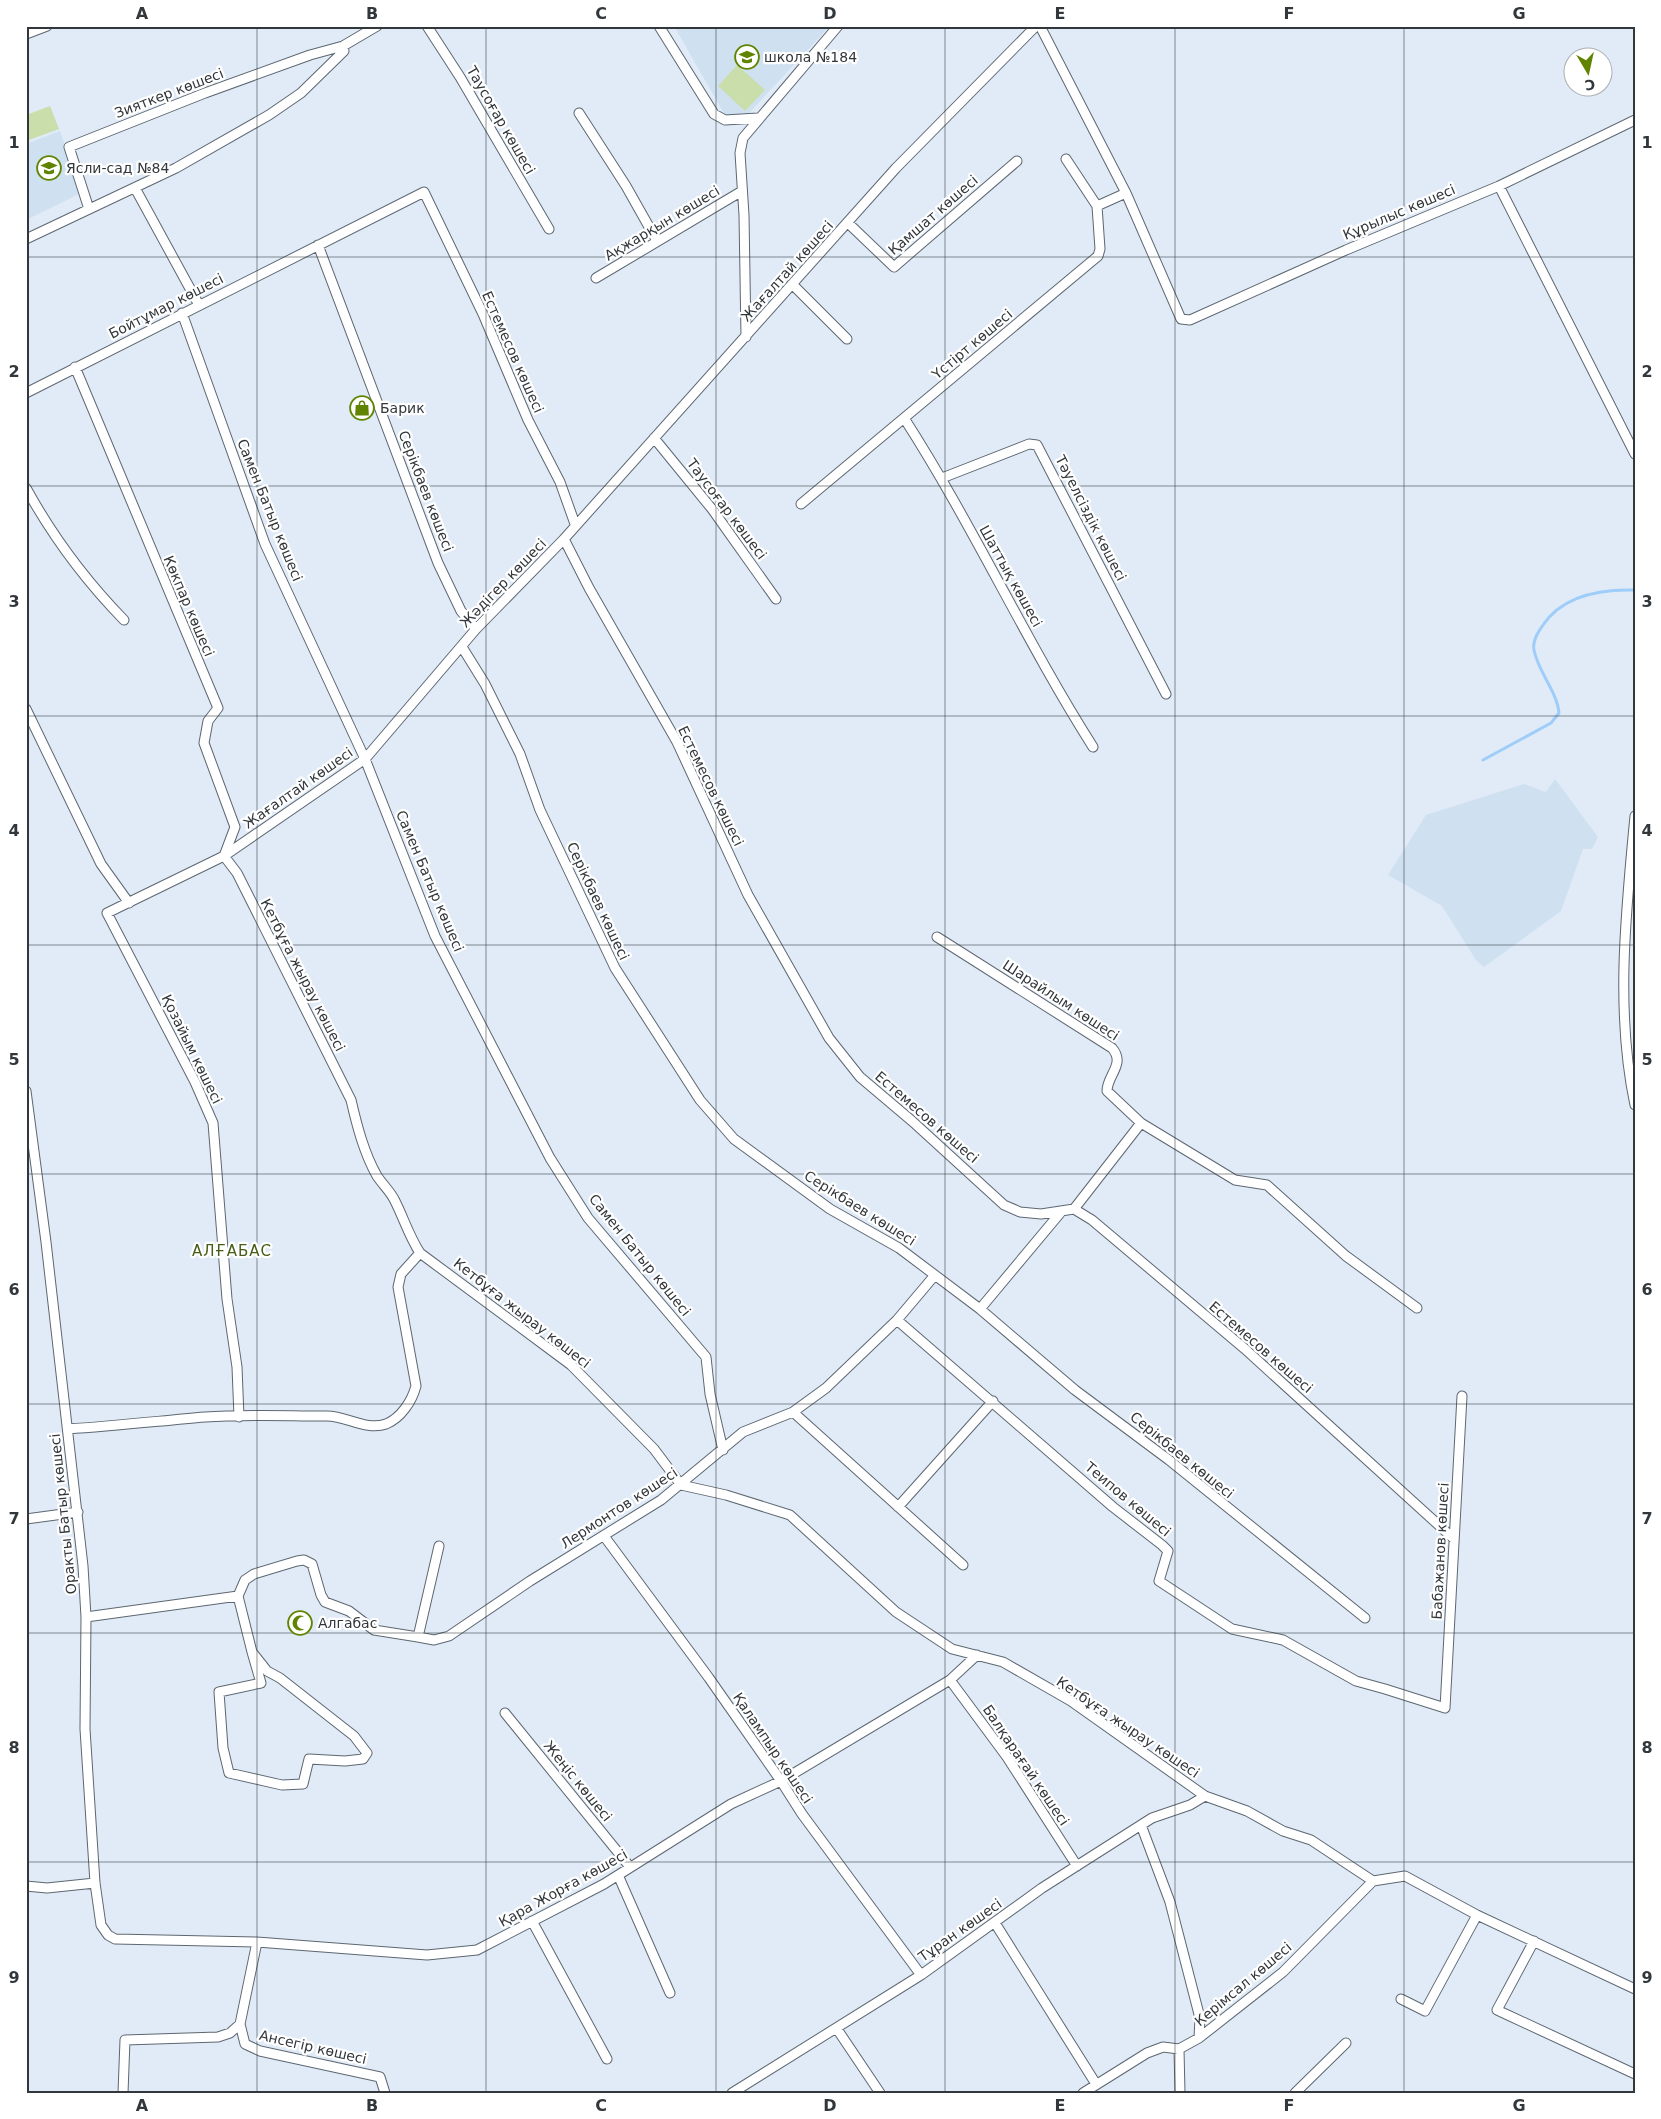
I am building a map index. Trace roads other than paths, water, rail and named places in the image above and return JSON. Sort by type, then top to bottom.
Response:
[{"type":"street","points":[[26,34],[48,26]]},
{"type":"street","points":[[26,239],[136,188],[215,147],[301,94],[344,51],[343,46],[377,26]]},
{"type":"street","name":"Тауcоғар көшесі","points":[[427,26],[460,77],[549,229]]},
{"type":"street","points":[[659,26],[714,114],[725,120],[758,118]]},
{"type":"street","points":[[746,337],[740,153],[743,138],[838,26]]},
{"type":"street","name":"Жағалтай көшесі","points":[[564,539],[575,524],[746,337],[896,168],[1036,26]]},
{"type":"street","points":[[1040,26],[1126,193],[1098,206],[1066,159]]},
{"type":"street","name":"Зияткер көшесі","points":[[89,209],[69,147],[205,93],[310,55],[343,46]]},
{"type":"street","points":[[579,113],[626,186],[657,241]]},
{"type":"street","name":"Құрылыс көшесі","points":[[1126,193],[1181,319],[1190,320],[1346,250],[1499,186],[1635,120]]},
{"type":"street","name":"Қамшат көшесі","points":[[848,222],[894,268],[1016,161]]},
{"type":"street","points":[[1499,186],[1635,454]]},
{"type":"street","points":[[136,188],[199,305]]},
{"type":"street","name":"Ақжарқын көшесі","points":[[596,278],[742,191]]},
{"type":"street","name":"Бойтұмар көшесі","points":[[26,393],[424,192]]},
{"type":"street","name":"Естемесов көшесі","points":[[424,192],[483,314],[528,420],[560,482],[575,524]]},
{"type":"street","name":"Үстірт көшесі","points":[[801,504],[1098,256],[1100,249],[1098,206]]},
{"type":"street","name":"Серікбаев көшесі","points":[[318,245],[438,563],[461,611],[476,629]]},
{"type":"street","points":[[792,284],[847,339]]},
{"type":"street","name":"Самен Батыр көшесі","points":[[182,314],[266,544],[365,759],[435,936],[550,1158],[588,1218],[706,1357],[710,1394],[723,1450]]},
{"type":"street","name":"Көкпар көшесі","points":[[76,367],[218,708],[208,721],[204,743],[235,827],[224,856]]},
{"type":"street","name":"Шаттық көшесі","points":[[904,418],[942,478],[1065,702],[1093,746]]},
{"type":"street","name":"Тауcоғар көшесі","points":[[654,438],[712,509],[776,599]]},
{"type":"street","name":"Тәуелсіздік көшесі","points":[[942,478],[1029,444],[1037,446],[1166,694]]},
{"type":"street","points":[[26,488],[46,524],[80,572],[124,620]]},
{"type":"street","name":"Естемесов көшесі","points":[[564,539],[677,742],[748,895],[829,1038],[860,1077],[912,1120],[1004,1205],[1020,1212],[1041,1214],[1074,1209],[1092,1220],[1245,1349],[1454,1539]]},
{"type":"street","name":"Жәдігер көшесі","points":[[462,647],[476,629],[564,539]]},
{"type":"street","name":"Жағалтай көшесі","points":[[224,856],[365,759],[462,647]]},
{"type":"street","name":"Серікбаев көшесі","points":[[462,647],[486,684],[520,754],[540,810],[615,968],[700,1100],[734,1139],[830,1209],[899,1248],[980,1309],[1075,1390],[1169,1460],[1365,1618]]},
{"type":"street","points":[[26,709],[101,864],[129,904],[224,856]]},
{"type":"street","points":[[1635,816],[1624,999],[1625,1051],[1635,1105]]},
{"type":"street","name":"Кетбұға жырау көшесі","points":[[224,856],[237,873],[351,1100],[358,1130],[368,1158],[378,1177],[395,1200],[409,1236],[420,1253],[571,1365],[654,1448],[681,1485],[726,1495],[790,1515],[896,1612],[952,1649],[1003,1662],[1071,1701],[1205,1796],[1246,1811],[1283,1831],[1311,1840],[1373,1881]]},
{"type":"street","name":"Қозайым көшесі","points":[[129,904],[107,913],[191,1073],[213,1124],[228,1299],[237,1367],[239,1417]]},
{"type":"street","name":"Шарайлым көшесі","points":[[936,937],[1112,1048],[1118,1063],[1106,1091],[1141,1123],[1235,1180],[1267,1185],[1346,1256],[1417,1308]]},
{"type":"street","name":"Оракты Батыр көшесі","points":[[26,1091],[78,1512],[86,1618],[86,1729],[95,1883],[102,1925],[108,1935]]},
{"type":"street","points":[[1074,1209],[1141,1123]]},
{"type":"street","points":[[980,1309],[1061,1212]]},
{"type":"street","points":[[68,1429],[206,1417],[334,1416],[367,1426],[386,1424],[402,1413],[414,1395],[416,1386],[398,1287],[401,1274],[420,1253]]},
{"type":"street","name":"Лермонтов көшесі","points":[[238,1596],[245,1580],[254,1574],[297,1561],[310,1561],[321,1595],[326,1602],[349,1611],[374,1630],[386,1634],[434,1640],[449,1636],[530,1581],[604,1536],[681,1485],[743,1432],[793,1412],[826,1388],[897,1320],[935,1275]]},
{"type":"street","name":"Теипов көшесі","points":[[897,1320],[993,1401],[1113,1507],[1162,1545],[1168,1551],[1159,1581],[1232,1629],[1283,1640],[1356,1682],[1385,1688],[1444,1708]]},
{"type":"street","name":"Бабажанов көшесі","points":[[1444,1708],[1462,1396]]},
{"type":"street","points":[[898,1507],[993,1401]]},
{"type":"street","points":[[793,1412],[963,1565]]},
{"type":"street","points":[[26,1519],[78,1512]]},
{"type":"street","name":"Қалампыр көшесі","points":[[604,1536],[782,1781],[802,1814],[921,1975]]},
{"type":"street","points":[[418,1637],[439,1546]]},
{"type":"street","points":[[86,1618],[238,1596],[252,1652],[261,1683],[219,1692],[223,1748],[229,1773],[282,1785],[303,1784],[309,1759],[345,1761],[363,1759],[367,1753],[354,1736],[280,1678],[267,1671],[252,1652]]},
{"type":"street","name":"Қара Жорға көшесі","points":[[108,1935],[115,1939],[257,1942],[427,1955],[463,1953],[477,1950],[618,1875],[731,1804],[782,1781],[950,1680],[977,1655]]},
{"type":"street","name":"Балқарағай көшесі","points":[[950,1680],[1007,1757],[1077,1866]]},
{"type":"street","name":"Жеңіс көшесі","points":[[505,1713],[630,1867]]},
{"type":"street","name":"Тұран көшесі","points":[[732,2093],[921,1975],[1042,1888],[1152,1818],[1190,1805],[1205,1796]]},
{"type":"street","points":[[1141,1825],[1170,1902],[1200,2018],[1199,2038]]},
{"type":"street","points":[[618,1875],[670,1993]]},
{"type":"street","points":[[1373,1881],[1405,1876],[1477,1915],[1534,1940],[1635,1989]]},
{"type":"street","name":"Керімсал көшесі","points":[[1083,2093],[1147,2053],[1163,2047],[1179,2049],[1199,2038],[1284,1972],[1373,1881]]},
{"type":"street","points":[[26,1886],[47,1888],[95,1883]]},
{"type":"street","points":[[1401,1999],[1425,2011],[1477,1915]]},
{"type":"street","points":[[532,1921],[607,2058]]},
{"type":"street","points":[[995,1923],[1096,2084]]},
{"type":"street","points":[[1534,1940],[1497,2010],[1635,2074]]},
{"type":"street","points":[[123,2093],[124,2040],[218,2037],[230,2033],[240,2024],[257,1942]]},
{"type":"street","name":"Ансегір көшесі","points":[[240,2024],[245,2044],[260,2051],[380,2077],[385,2093]]},
{"type":"street","points":[[837,2029],[880,2093]]},
{"type":"street","points":[[1295,2093],[1346,2043]]},
{"type":"street","points":[[1179,2049],[1180,2093]]},
{"type":"waterway","points":[[1483,760],[1551,723],[1559,713],[1555,697],[1539,666],[1534,647],[1537,634],[1551,615],[1572,600],[1584,596],[1609,591],[1635,590]]},
{"type":"place","name":"школа №184","points":[[747,57]]},
{"type":"place","name":"Ясли-сад №84","points":[[49,168]]},
{"type":"place","name":"Барик","points":[[362,408]]},
{"type":"place","name":"Алгабас","points":[[300,1623]]},
{"type":"district","name":"АЛҒАБАС","points":[[232,1251]]}]
